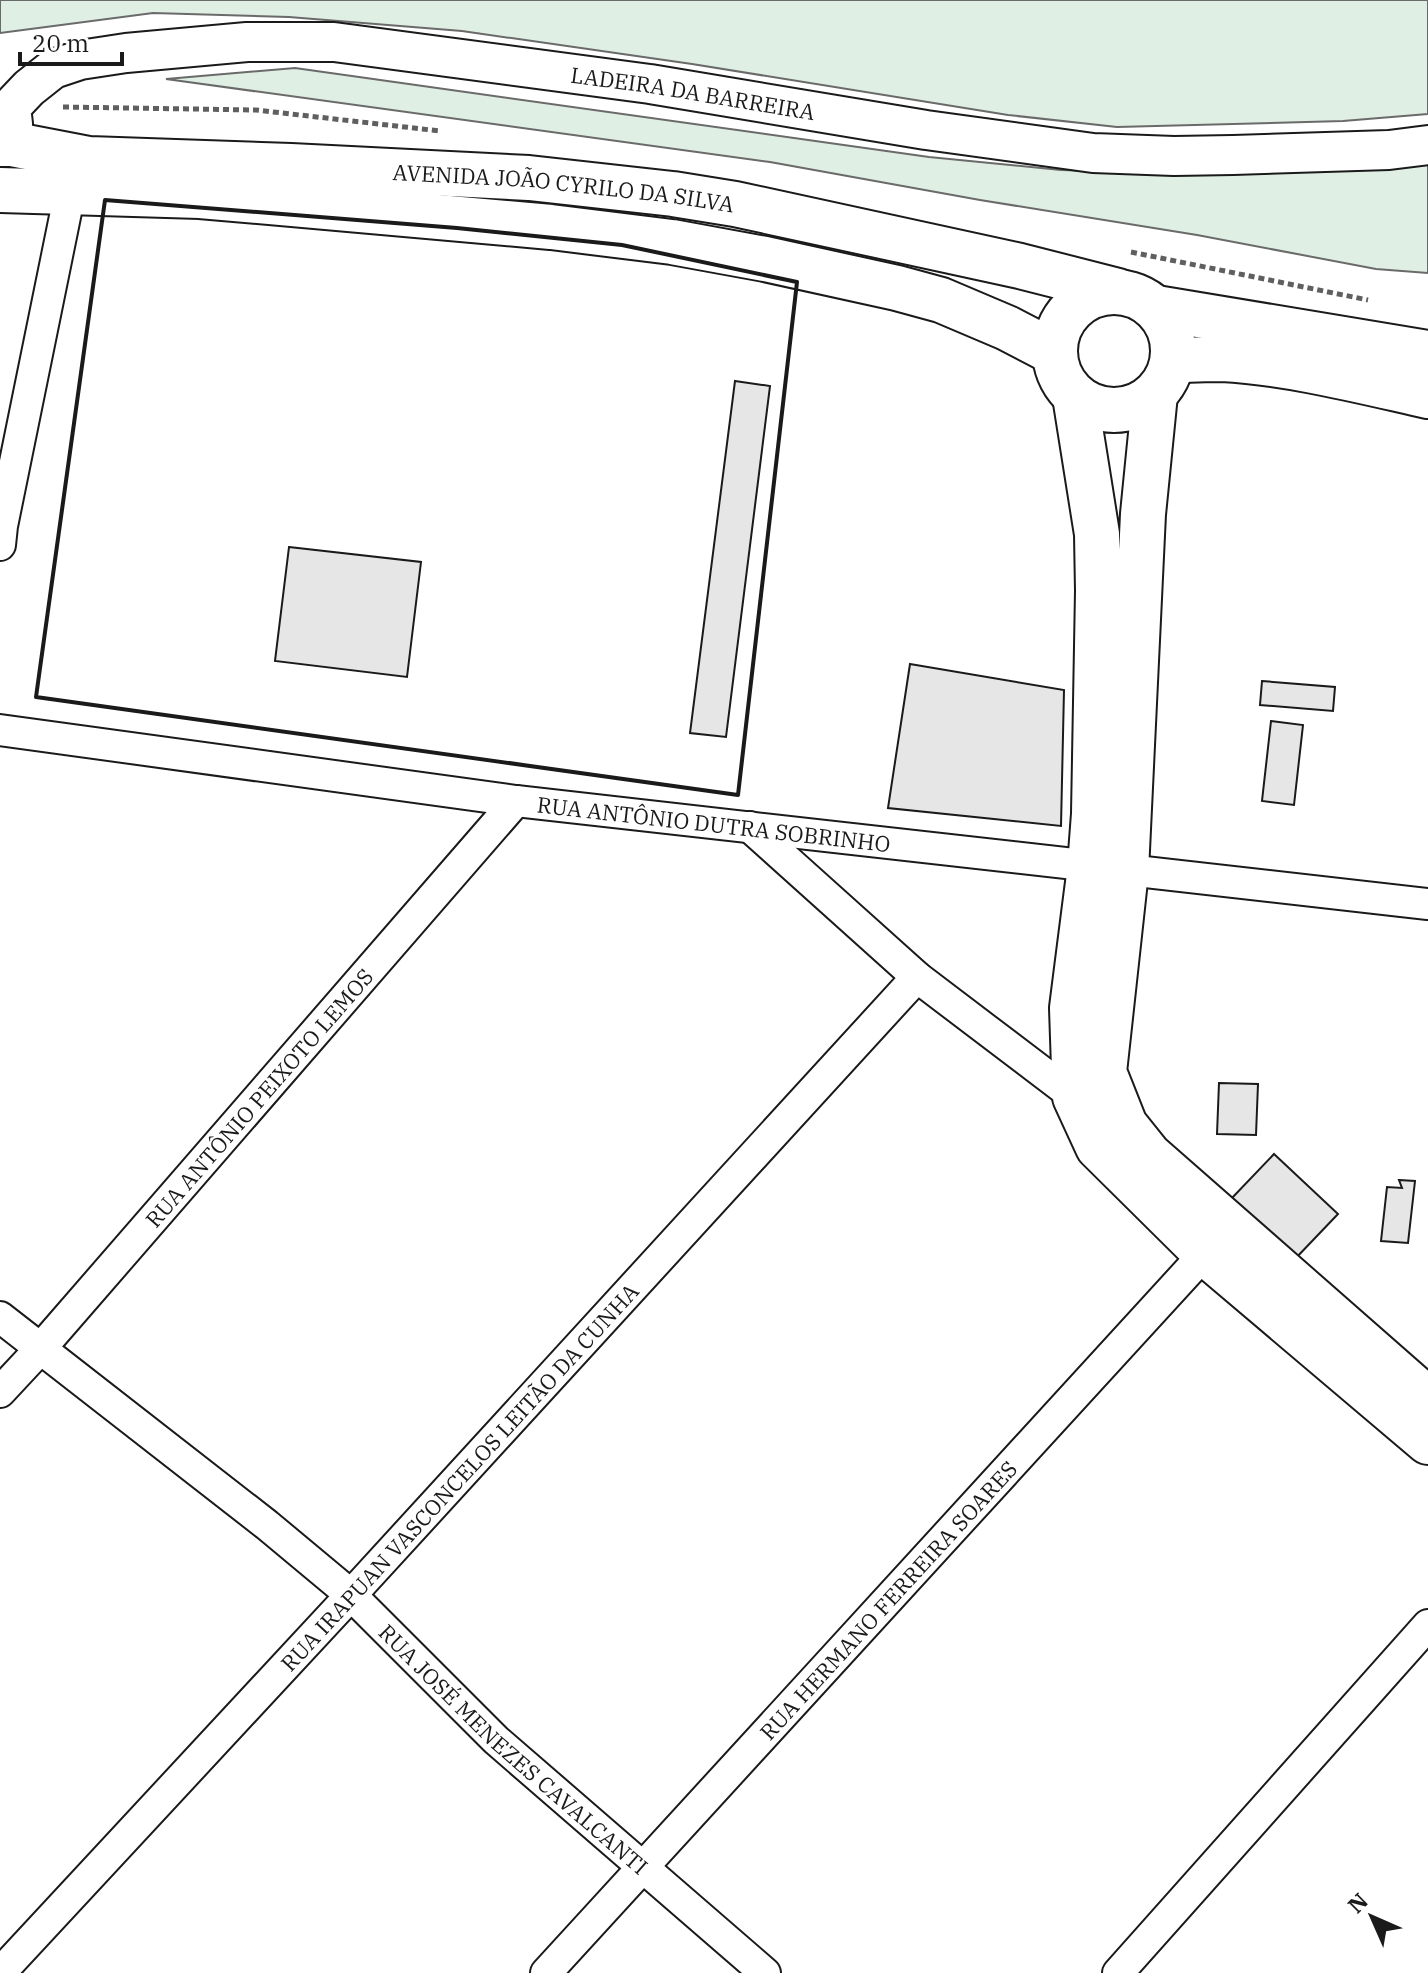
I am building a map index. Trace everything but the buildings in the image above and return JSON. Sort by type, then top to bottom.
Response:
[{"type":"main road","name":"AVENIDA JOÃO CYRILO DA SILVA","points":[[6,144],[89,159],[529,178],[659,192],[735,204],[1020,266],[1137,299]]},
{"type":"main road","name":"AVENIDA JOÃO CYRILO DA SILVA","points":[[0,190],[200,196],[551,227],[672,242],[765,259],[941,300],[1007,328],[1055,353],[1055,342],[1063,321],[1070,312],[1097,293],[1428,353]]},
{"type":"main road","points":[[1137,299],[1171,331],[1143,514],[1108,869],[1104,1072],[1125,1125],[1218,1239],[1428,1442]]},
{"type":"main road","points":[[1055,353],[1056,366],[1075,396],[1100,409],[1120,410],[1137,404],[1164,377],[1223,359],[1328,374],[1428,396]]},
{"type":"main road","points":[[1075,396],[1097,534],[1094,814],[1108,869],[1072,1008],[1075,1097],[1098,1147],[1428,1400]]},
{"type":"street","name":"LADEIRA DA BARREIRA","points":[[6,144],[13,124],[11,107],[53,69],[80,60],[126,53],[247,42],[312,41],[365,45],[650,84],[926,130],[1093,153],[1233,155],[1389,150],[1428,145]]},
{"type":"street","points":[[0,545],[70,192]]},
{"type":"street","name":"RUA ANTÔNIO DUTRA SOBRINHO","points":[[6,738],[516,801],[1428,904]]},
{"type":"street","name":"RUA ANTÔNIO PEIXOTO LEMOS","points":[[0,1392],[516,801]]},
{"type":"street","points":[[750,827],[917,977],[1075,1097]]},
{"type":"street","name":"RUA IRAPUAN VASCONCELOS LEITÃO DA CUNHA","points":[[0,1973],[917,977]]},
{"type":"street","name":"RUA HERMANO FERREIRA SOARES","points":[[546,1973],[1218,1239]]},
{"type":"street","name":"RUA JOSÉ MENEZES CAVALCANTI","points":[[0,1317],[267,1525],[351,1595],[496,1740],[765,1973]]},
{"type":"street","points":[[1118,1973],[1428,1625]]},
{"type":"green space","points":[[0,0],[1428,0],[1428,114],[1343,121],[1117,127],[1008,115],[462,31],[289,17],[153,13],[0,33]]},
{"type":"green space","points":[[295,68],[929,157],[1061,170],[1225,175],[1428,161],[1428,273],[1376,269],[770,162],[166,79]]},
{"type":"wall","points":[[105,200],[457,228],[622,245],[797,282],[738,795],[36,697],[105,200]]}]
